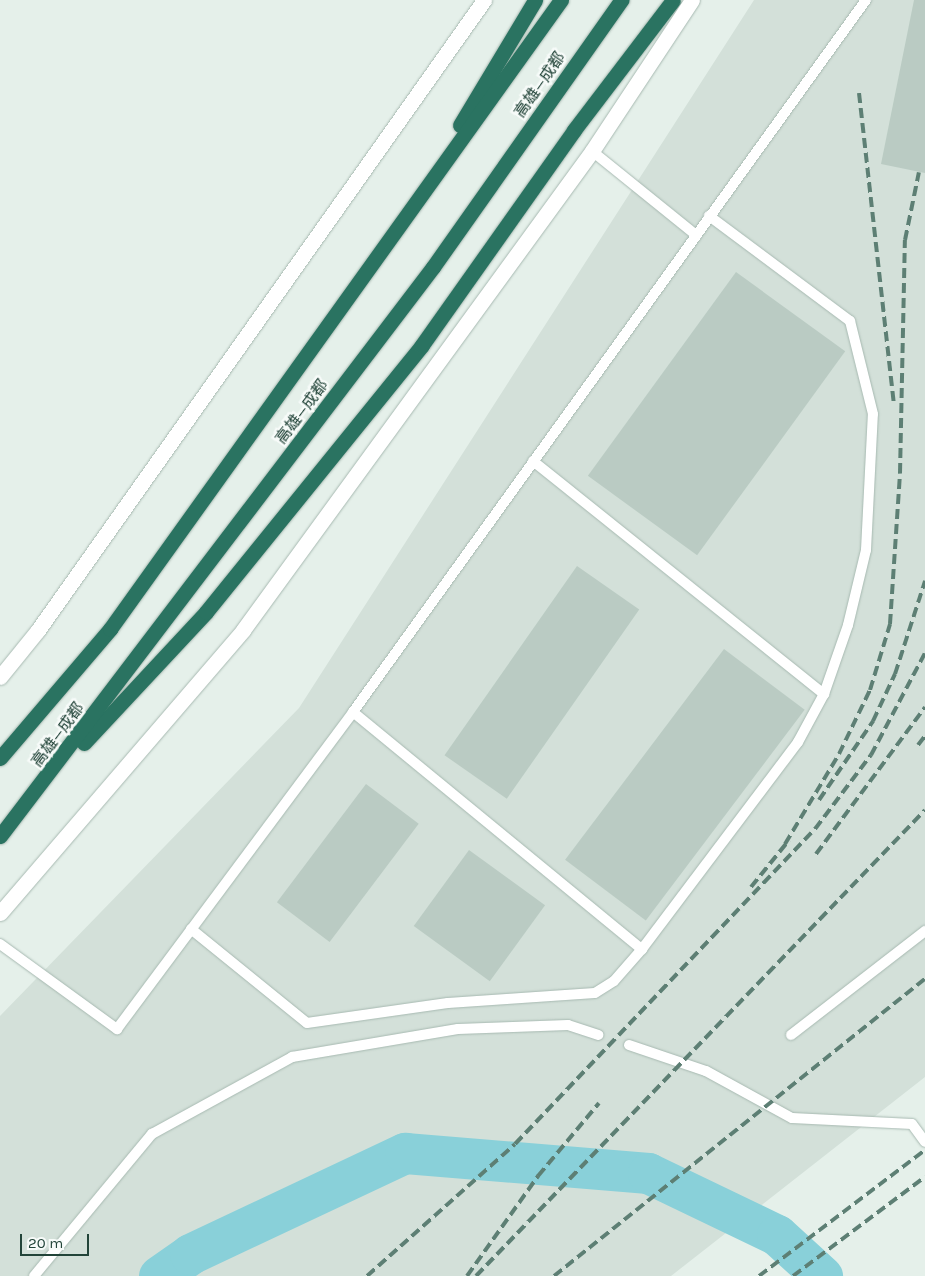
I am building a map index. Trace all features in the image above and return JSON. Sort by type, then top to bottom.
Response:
[{"type":"highway","points":[[406,216],[535,0]]},
{"type":"highway","name":"高雄—成都","points":[[0,758],[110,629],[561,0]]},
{"type":"highway","name":"高雄—成都","points":[[0,836],[27,804],[433,267],[621,0]]},
{"type":"highway","points":[[27,804],[206,612],[422,345],[574,130],[673,0]]},
{"type":"street","points":[[0,677],[38,630],[484,0]]},
{"type":"street","points":[[0,914],[243,630],[592,151],[692,0]]},
{"type":"lane","points":[[0,944],[117,1029],[353,712],[866,0]]},
{"type":"lane","points":[[592,151],[696,235]]},
{"type":"lane","points":[[191,929],[307,1023],[448,1003],[595,993],[614,981],[642,949],[798,742],[824,694],[848,625],[866,550],[870,404],[850,321],[709,216]]},
{"type":"lane","points":[[533,462],[824,694]]},
{"type":"lane","points":[[353,712],[642,949]]},
{"type":"lane","points":[[790,1036],[925,931]]},
{"type":"lane","points":[[34,1276],[152,1134],[292,1057],[458,1029],[568,1025],[598,1035]]},
{"type":"lane","points":[[629,1045],[706,1071],[792,1118],[912,1124],[925,1142]]},
{"type":"shaded area","points":[[754,0],[925,0],[925,1077],[671,1276],[0,1276],[0,1016],[299,708]]},
{"type":"building","points":[[914,0],[925,0],[925,173],[881,164]]},
{"type":"building","points":[[736,272],[845,351],[697,555],[588,476]]},
{"type":"building","points":[[577,566],[639,610],[507,799],[445,755]]},
{"type":"building","points":[[724,649],[805,710],[646,921],[565,860]]},
{"type":"building","points":[[366,784],[419,824],[330,942],[277,902]]},
{"type":"building","points":[[469,850],[545,905],[490,981],[414,926]]},
{"type":"waterway","points":[[159,1276],[190,1254],[405,1153],[648,1173],[777,1235],[822,1276]]},
{"type":"railway","points":[[859,93],[894,404]]},
{"type":"railway","points":[[785,844],[839,754],[870,690],[890,624],[900,473],[905,240],[919,172]]},
{"type":"railway","points":[[819,800],[873,721],[895,674],[925,581]]},
{"type":"railway","points":[[367,1276],[515,1144],[815,829],[871,755],[925,653]]},
{"type":"railway","points":[[816,854],[925,707]]},
{"type":"railway","points":[[918,745],[925,736]]},
{"type":"railway","points":[[476,1276],[925,810]]},
{"type":"railway","points":[[751,887],[789,840]]},
{"type":"railway","points":[[554,1276],[925,979]]},
{"type":"railway","points":[[467,1276],[538,1176],[599,1103]]},
{"type":"railway","points":[[759,1276],[925,1150]]},
{"type":"railway","points":[[793,1276],[925,1177]]}]
